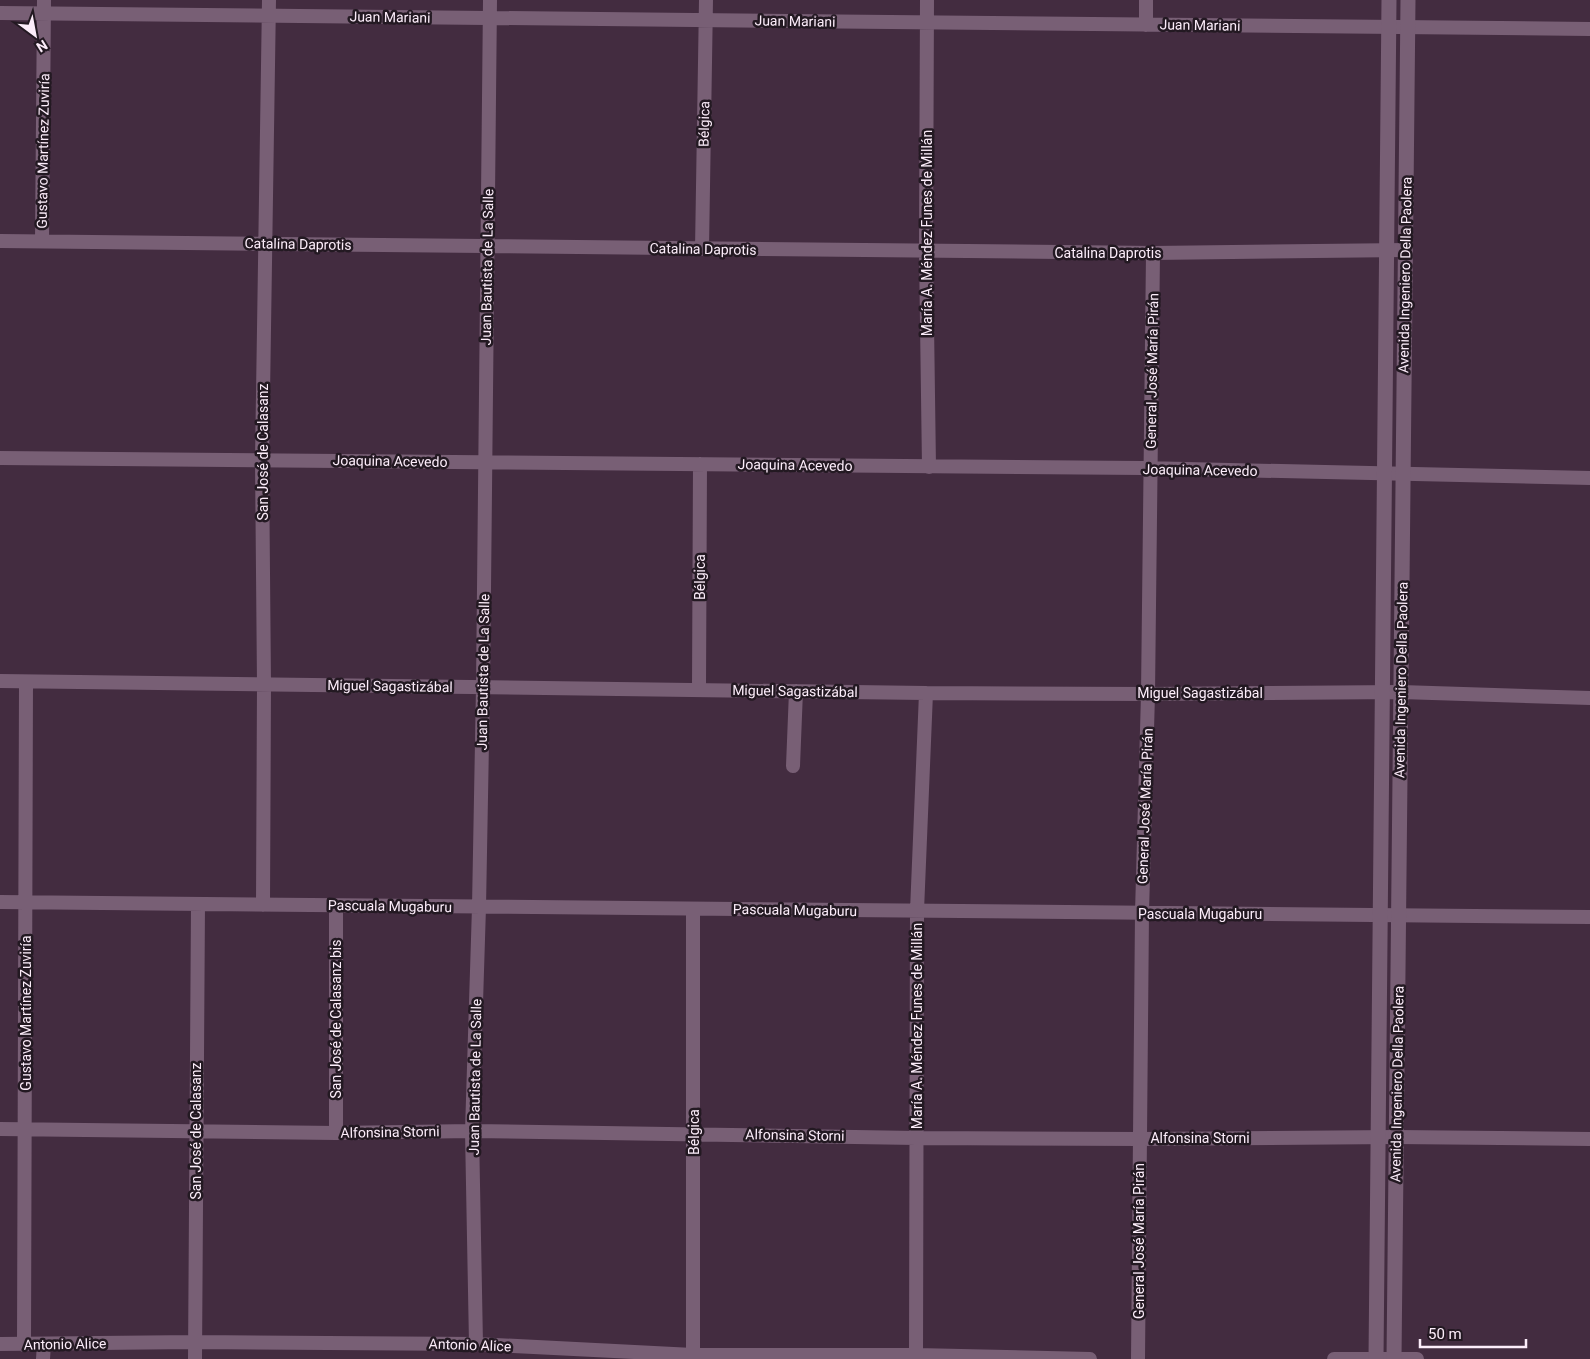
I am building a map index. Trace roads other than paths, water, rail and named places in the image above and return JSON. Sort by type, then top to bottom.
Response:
[{"type":"main road","name":"Avenida Ingeniero Della Paolera","points":[[1376,1359],[1389,0]]},
{"type":"main road","name":"Avenida Ingeniero Della Paolera","points":[[1394,1359],[1408,0]]},
{"type":"street","name":"San José de Calasanz","points":[[263,905],[262,460],[269,0]]},
{"type":"street","name":"Juan Bautista de La Salle","points":[[476,1344],[472,1131],[483,687],[490,0]]},
{"type":"street","name":"Bélgica","points":[[702,249],[706,0]]},
{"type":"street","name":"María A. Méndez Funes de Millán","points":[[927,0],[926,251],[929,466]]},
{"type":"street","points":[[1146,0],[1146,25]]},
{"type":"street","name":"Juan Mariani","points":[[0,13],[44,7],[269,15],[1590,29]]},
{"type":"street","name":"Gustavo Martínez Zuviría","points":[[42,241],[44,7]]},
{"type":"street","name":"Catalina Daprotis","points":[[0,241],[1153,254],[1405,250]]},
{"type":"street","name":"General José María Pirán","points":[[1138,1359],[1142,913],[1148,694],[1153,254]]},
{"type":"street","name":"Joaquina Acevedo","points":[[0,458],[929,466],[1590,478]]},
{"type":"street","name":"Bélgica","points":[[699,689],[700,464]]},
{"type":"street","name":"Miguel Sagastizábal","points":[[0,682],[926,693],[1401,692],[1590,698]]},
{"type":"street","name":"Gustavo Martínez Zuviría","points":[[24,1345],[26,682]]},
{"type":"street","points":[[793,766],[796,691]]},
{"type":"street","name":"María A. Méndez Funes de Millán","points":[[916,1357],[917,911],[926,693]]},
{"type":"street","name":"Pascuala Mugaburu","points":[[0,902],[1590,917]]},
{"type":"street","name":"San José de Calasanz","points":[[194,1359],[198,904]]},
{"type":"street","name":"San José de Calasanz bis","points":[[336,906],[336,1133]]},
{"type":"street","name":"Bélgica","points":[[693,909],[693,1355]]},
{"type":"street","name":"Alfonsina Storni","points":[[0,1128],[336,1133],[472,1131],[916,1138],[1396,1137],[1590,1139]]},
{"type":"street","name":"Antonio Alice","points":[[0,1344],[195,1342],[476,1344],[693,1355],[1090,1359]]},
{"type":"street","points":[[43,1359],[44,1344]]},
{"type":"street","points":[[1334,1359],[1416,1359]]}]
